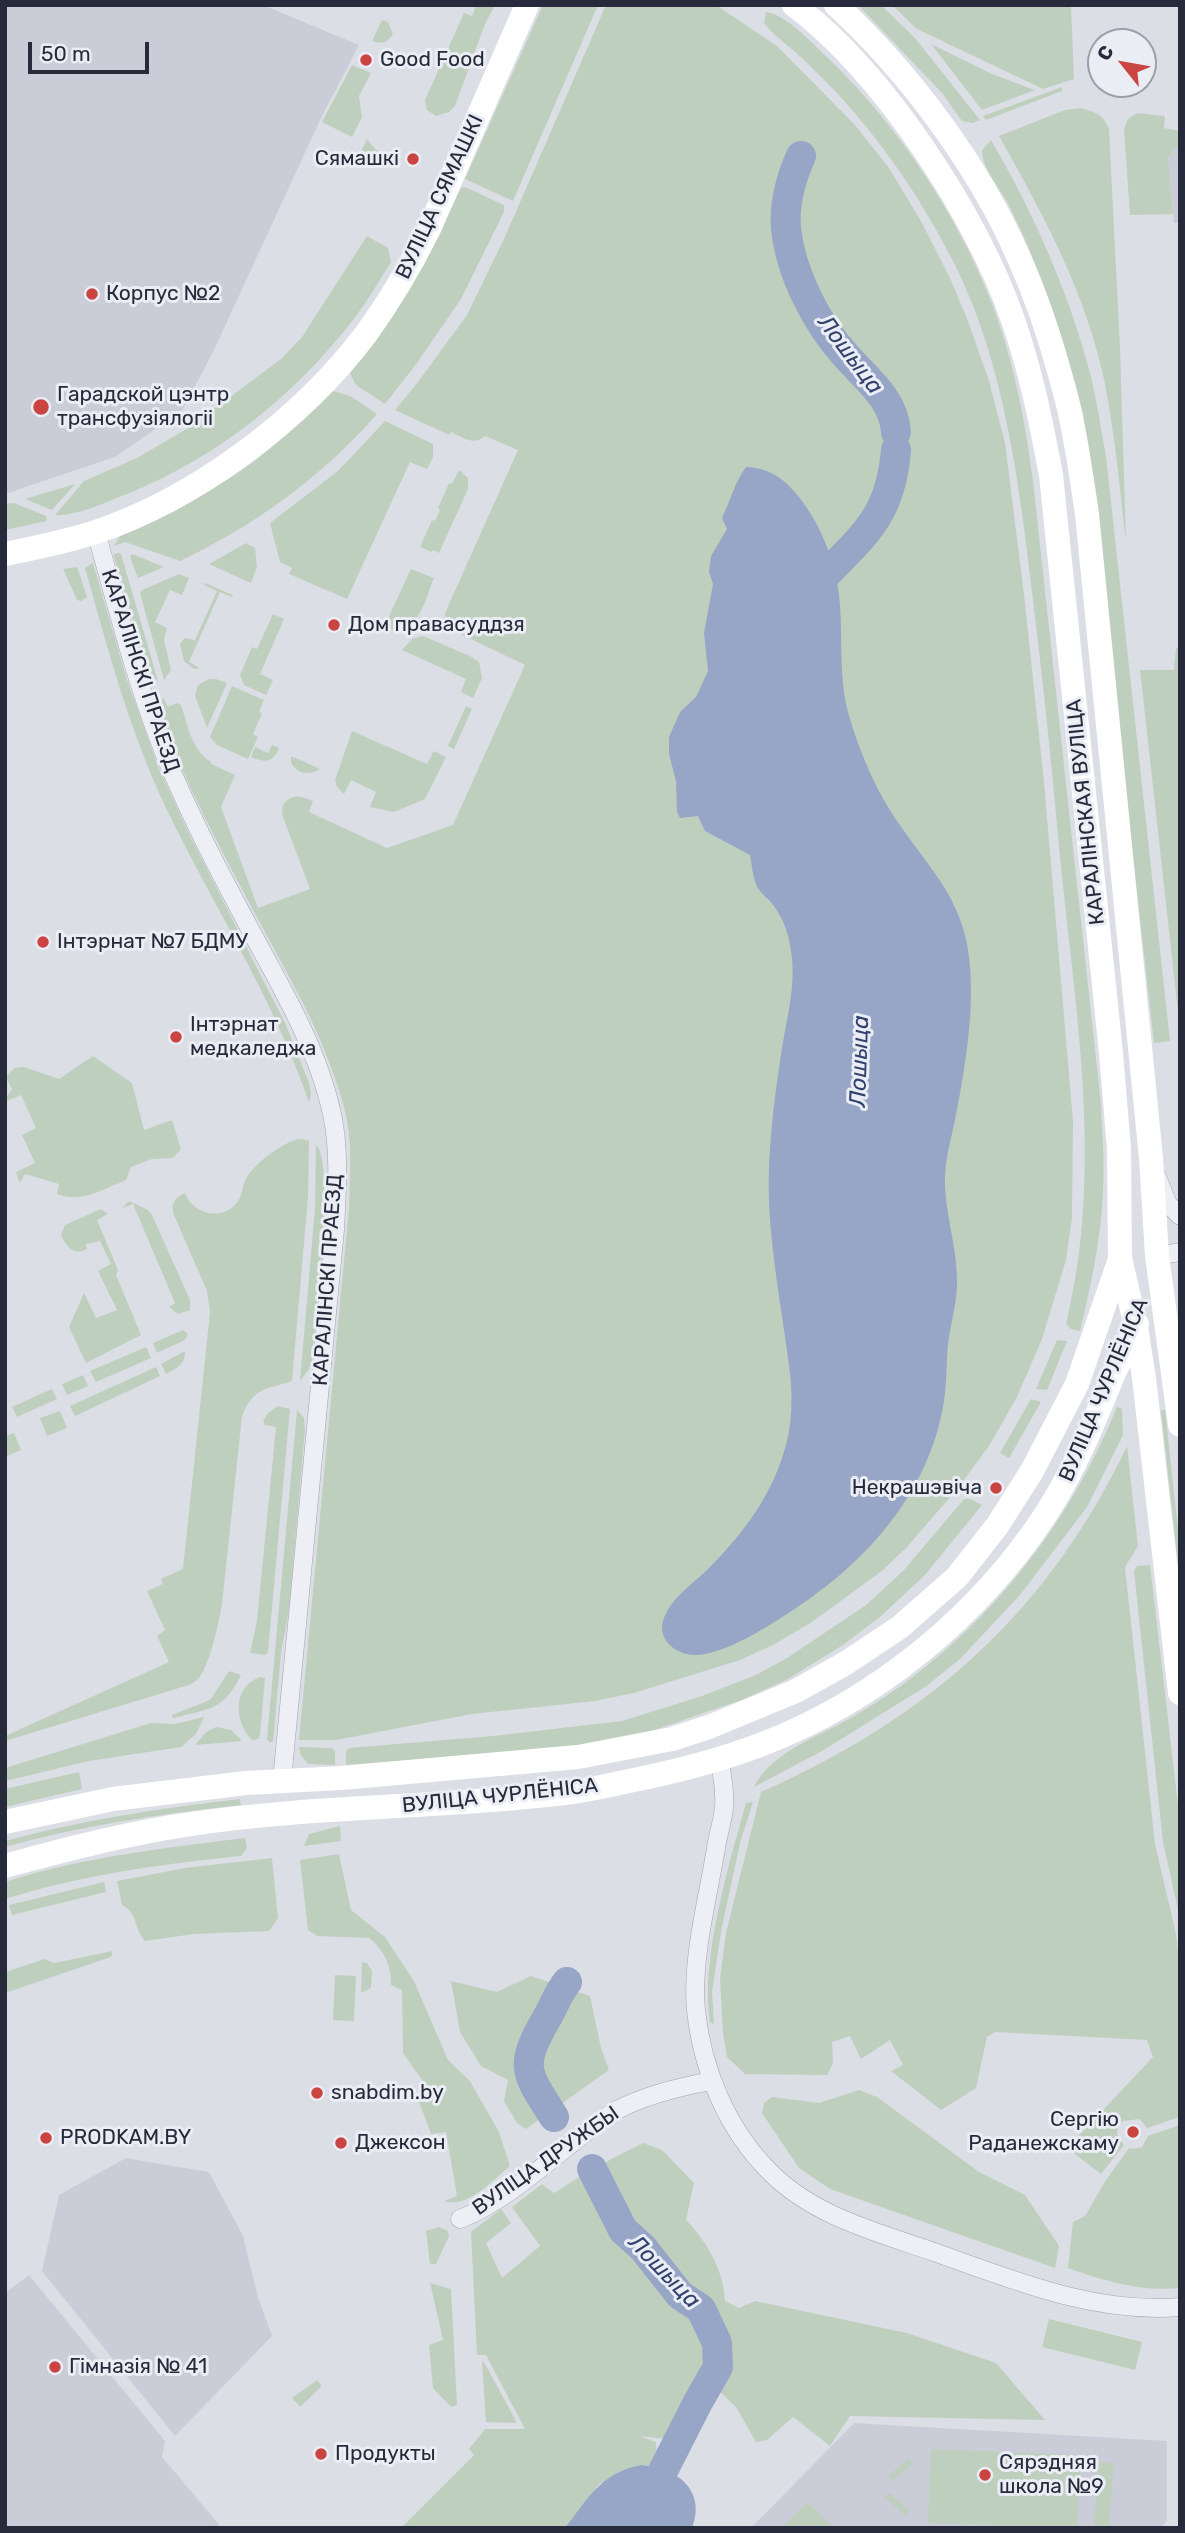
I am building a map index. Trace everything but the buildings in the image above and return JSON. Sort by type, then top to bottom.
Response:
[{"type":"main road","name":"ВУЛІЦА СЯМАШКІ","points":[[5,554],[56,544],[96,532],[147,510],[193,486],[238,456],[310,396],[357,344],[393,293],[429,229],[527,5]]},
{"type":"main road","name":"КАРАЛІНСКАЯ ВУЛІЦА","points":[[794,5],[863,72],[911,131],[977,235],[1013,319],[1035,393],[1051,475],[1119,1149],[1120,1258],[1136,1326],[1144,1378],[1180,1693]]},
{"type":"main road","name":"КАРАЛІНСКАЯ ВУЛІЦА","points":[[836,5],[868,37],[920,98],[958,149],[986,193],[1019,257],[1062,379],[1074,431],[1087,514],[1151,1158],[1168,1254],[1180,1425]]},
{"type":"main road","points":[[1075,708],[1089,698],[1105,705]]},
{"type":"main road","points":[[1120,1258],[1168,1254]]},
{"type":"main road","name":"ВУЛІЦА ЧУРЛЁНІСА","points":[[5,1866],[111,1839],[191,1824],[559,1794],[670,1772],[719,1758],[761,1744],[839,1707],[901,1667],[968,1609],[1012,1561],[1047,1512],[1085,1444],[1168,1254]]},
{"type":"main road","name":"ВУЛІЦА ЧУРЛЁНІСА","points":[[5,1822],[113,1799],[246,1783],[341,1778],[578,1757],[649,1745],[709,1727],[796,1690],[846,1663],[900,1627],[957,1577],[1015,1500],[1048,1443],[1077,1384],[1120,1258]]},
{"type":"main road","points":[[1114,1374],[1128,1367],[1135,1368],[1144,1378]]},
{"type":"main road","points":[[709,1727],[719,1758]]},
{"type":"main road","points":[[282,1780],[284,1815]]},
{"type":"street","name":"КАРАЛІНСКІ ПРАЕЗД","points":[[96,532],[141,687],[162,748],[192,815],[294,1011],[321,1077],[334,1126],[337,1181],[335,1230],[282,1780]]},
{"type":"street","points":[[1151,1158],[1163,1195],[1180,1216]]},
{"type":"street","points":[[719,1758],[725,1797],[700,1944],[696,1988],[698,2021],[712,2081],[737,2132],[769,2172],[806,2202],[855,2224],[1006,2280],[1093,2302],[1138,2309],[1180,2307]]},
{"type":"street","name":"ВУЛІЦА ДРУЖБЫ","points":[[460,2219],[500,2197],[612,2112],[681,2086],[712,2081]]},
{"type":"shaded area","points":[[5,5],[263,5],[359,45],[321,118],[213,352],[182,411],[115,457],[5,494]]},
{"type":"shaded area","points":[[1180,144],[1180,223],[1174,223],[1168,157]]},
{"type":"shaded area","points":[[126,2158],[209,2172],[243,2236],[258,2297],[272,2336],[175,2436],[42,2271],[59,2195]]},
{"type":"shaded area","name":"Гімназія № 41","points":[[29,2275],[165,2441],[162,2457],[222,2528],[5,2528],[5,2293]]},
{"type":"shaded area","name":"Сярэдняя школа №9","points":[[854,2423],[1167,2441],[1167,2521],[1160,2528],[751,2528]]},
{"type":"green space","points":[[476,5],[495,5],[485,24],[455,106],[449,112],[436,116],[427,110],[425,100],[464,13],[472,16]]},
{"type":"green space","points":[[543,5],[598,5],[513,201],[465,179]]},
{"type":"green space","points":[[606,5],[716,5],[777,46],[855,125],[889,168],[921,221],[968,321],[989,381],[1005,443],[1044,782],[1073,1121],[1072,1218],[1066,1260],[1042,1339],[1017,1397],[989,1446],[958,1488],[907,1547],[883,1570],[812,1622],[775,1644],[740,1660],[634,1693],[595,1701],[472,1714],[336,1740],[299,1740],[349,1208],[349,1132],[335,1079],[313,1025],[218,843],[174,750],[163,716],[163,697],[168,707],[177,703],[181,705],[188,729],[204,757],[211,764],[235,775],[221,807],[258,908],[310,889],[282,814],[283,805],[293,797],[313,801],[309,812],[387,848],[453,825],[525,665],[452,630],[446,623],[445,613],[518,450],[485,436],[473,441],[451,432],[449,435],[395,410],[467,315],[504,239]]},
{"type":"green space","points":[[858,5],[881,5],[915,38],[980,120],[972,123],[962,121],[942,93]]},
{"type":"green space","points":[[892,5],[1071,5],[1074,79],[1043,89],[917,29]]},
{"type":"green space","points":[[766,12],[782,18],[799,31],[856,86],[928,180],[968,249],[984,285],[998,320],[1015,380],[1033,481],[1101,1104],[1104,1169],[1102,1209],[1095,1262],[1080,1331],[1071,1329],[1066,1324],[1078,1265],[1083,1205],[1083,1085],[1043,682],[1026,543],[1007,422],[986,343],[972,305],[956,267],[930,220],[886,152],[852,110],[809,65],[767,27],[764,23]]},
{"type":"green space","points":[[382,20],[388,22],[393,34],[384,42],[372,41]]},
{"type":"green space","points":[[931,44],[992,74],[1035,90],[982,110]]},
{"type":"green space","points":[[352,65],[371,73],[359,96],[362,117],[352,137],[322,122]]},
{"type":"green space","points":[[1062,87],[1062,91],[986,120],[983,116]]},
{"type":"green space","points":[[1081,108],[1098,114],[1109,129],[1126,542],[1109,404],[1087,319],[1062,256],[999,136],[1065,110]]},
{"type":"green space","points":[[1137,113],[1165,116],[1164,128],[1180,131],[1180,144],[1168,157],[1173,214],[1130,215],[1124,129],[1128,119]]},
{"type":"green space","points":[[367,139],[375,149],[396,161],[393,167],[362,150]]},
{"type":"green space","points":[[991,140],[1034,220],[1058,276],[1078,333],[1095,397],[1106,456],[1170,1041],[1154,1043],[1083,413],[1060,332],[1041,279],[1020,228],[984,163],[982,150]]},
{"type":"green space","points":[[465,187],[504,205],[504,212],[461,299],[385,404],[356,385],[350,373],[424,265],[461,188]]},
{"type":"green space","points":[[367,236],[388,248],[391,262],[353,320],[330,348],[279,399],[223,443],[160,479],[92,508],[55,515],[84,481],[137,458],[190,427],[281,359],[302,337]]},
{"type":"green space","points":[[334,391],[352,397],[377,414],[334,458],[286,498],[234,532],[180,561],[125,542],[114,546],[121,534],[200,495],[245,468]]},
{"type":"green space","points":[[385,421],[433,444],[433,457],[427,469],[410,462],[347,599],[289,574],[292,568],[280,562],[270,523],[338,471]]},
{"type":"green space","points":[[459,470],[468,478],[468,489],[439,553],[433,550],[432,552],[420,547],[432,520],[435,521],[440,510],[438,508],[449,483],[452,484]]},
{"type":"green space","points":[[75,484],[52,510],[25,499]]},
{"type":"green space","points":[[14,503],[46,516],[47,521],[5,530],[5,504]]},
{"type":"green space","points":[[246,543],[255,548],[257,567],[251,583],[209,564]]},
{"type":"green space","points":[[119,553],[158,681],[149,674],[114,557],[114,554]]},
{"type":"green space","points":[[132,554],[164,567],[138,578],[130,557]]},
{"type":"green space","points":[[93,563],[127,680],[157,764],[188,832],[285,1023],[309,1083],[309,1102],[279,1027],[154,781],[102,630],[85,568]]},
{"type":"green space","points":[[77,567],[87,597],[81,601],[77,600],[63,569]]},
{"type":"green space","points":[[411,569],[434,578],[418,617],[404,629],[384,627]]},
{"type":"green space","points":[[179,574],[189,578],[182,595],[170,590],[155,622],[167,628],[164,640],[171,670],[164,680],[140,593]]},
{"type":"green space","points":[[205,583],[233,595],[232,597],[220,592],[189,662],[200,668],[194,669],[184,661],[180,644],[185,638],[195,640],[217,591],[204,585]]},
{"type":"green space","points":[[273,614],[284,619],[260,674],[273,680],[266,695],[244,685],[240,675],[252,647],[257,649]]},
{"type":"green space","points":[[423,636],[479,662],[482,678],[473,698],[461,692],[466,679],[402,650],[412,639]]},
{"type":"green space","points":[[1176,648],[1180,648],[1180,1030],[1140,670],[1174,670]]},
{"type":"green space","points":[[209,679],[227,683],[207,728],[195,696],[198,685]]},
{"type":"green space","points":[[232,686],[264,700],[253,734],[258,737],[248,759],[217,745],[210,737]]},
{"type":"green space","points":[[466,706],[472,709],[454,749],[448,746]]},
{"type":"green space","points":[[352,731],[427,764],[434,751],[446,757],[425,799],[394,812],[370,807],[376,792],[351,780],[344,794],[337,787],[335,780]]},
{"type":"green space","points":[[272,745],[279,748],[271,759],[264,761],[251,757],[255,747],[268,753]]},
{"type":"green space","points":[[291,756],[320,769],[312,773],[300,772],[291,763]]},
{"type":"green space","points":[[93,1056],[132,1083],[144,1130],[172,1120],[181,1149],[173,1158],[152,1159],[131,1167],[126,1180],[83,1196],[66,1197],[57,1194],[59,1184],[25,1174],[20,1183],[16,1172],[35,1163],[22,1135],[36,1128],[21,1095],[7,1101],[12,1089],[6,1077],[14,1068],[24,1067],[59,1079]]},
{"type":"green space","points":[[298,1139],[309,1140],[308,1197],[292,1381],[257,1394],[251,1399],[242,1416],[222,1604],[214,1642],[203,1672],[187,1686],[5,1741],[5,1736],[169,1662],[157,1636],[165,1630],[147,1591],[163,1584],[161,1579],[183,1569],[210,1312],[207,1291],[174,1215],[173,1204],[185,1193],[193,1205],[206,1212],[227,1211],[237,1203],[247,1177],[256,1166],[278,1149]]},
{"type":"green space","points":[[316,1145],[322,1158],[324,1181],[323,1247],[312,1361],[300,1381],[315,1208]]},
{"type":"green space","points":[[129,1201],[148,1210],[152,1215],[190,1300],[190,1310],[178,1314],[169,1307],[175,1303],[133,1204],[122,1208]]},
{"type":"green space","points":[[101,1209],[108,1214],[97,1220],[141,1335],[86,1363],[69,1327],[84,1293],[96,1318],[117,1310],[98,1271],[111,1264],[100,1241],[86,1244],[87,1249],[82,1251],[74,1251],[68,1247],[61,1235],[65,1225]]},
{"type":"green space","points":[[183,1330],[188,1334],[185,1340],[157,1353],[153,1343]]},
{"type":"green space","points":[[1057,1340],[1067,1341],[1047,1390],[1036,1389]]},
{"type":"green space","points":[[146,1347],[151,1358],[96,1382],[90,1371]]},
{"type":"green space","points":[[185,1351],[182,1363],[166,1374],[161,1364]]},
{"type":"green space","points":[[156,1367],[160,1376],[75,1416],[70,1406]]},
{"type":"green space","points":[[83,1375],[88,1386],[67,1395],[62,1384]]},
{"type":"green space","points":[[52,1389],[57,1399],[17,1417],[12,1407]]},
{"type":"green space","points":[[1031,1399],[1041,1402],[1009,1458],[1000,1453]]},
{"type":"green space","points":[[278,1406],[290,1409],[266,1655],[250,1653],[257,1620],[276,1427],[265,1425],[263,1421],[268,1413]]},
{"type":"green space","points":[[1117,1407],[1122,1409],[1123,1435],[1087,1507],[1020,1595],[961,1658],[928,1685],[822,1751],[754,1787],[772,1763],[893,1691],[947,1649],[978,1619],[1034,1555],[1058,1520],[1100,1446]]},
{"type":"green space","points":[[297,1410],[304,1418],[305,1430],[289,1609],[281,1653],[273,1742],[269,1742],[267,1739]]},
{"type":"green space","points":[[1161,1410],[1165,1410],[1180,1548],[1180,1583]]},
{"type":"green space","points":[[60,1411],[67,1428],[47,1436],[40,1418]]},
{"type":"green space","points":[[14,1433],[21,1450],[5,1457],[5,1436]]},
{"type":"green space","points":[[1127,1446],[1138,1546],[1125,1567],[1155,1844],[1176,1934],[1180,1969],[1180,2117],[1147,2128],[1140,2119],[1123,2121],[1117,2134],[1124,2145],[1101,2174],[1067,2148],[1153,2057],[1147,2040],[995,2032],[987,2037],[976,2088],[941,2110],[891,2071],[903,2065],[890,2040],[861,2059],[850,2036],[832,2042],[833,2063],[827,2075],[745,2074],[727,2057],[720,1978],[726,1933],[761,1792],[822,1763],[878,1730],[930,1694],[977,1654],[1021,1609],[1060,1560],[1095,1505]]},
{"type":"green space","points":[[964,1499],[971,1499],[982,1505],[925,1575],[881,1616],[843,1645],[788,1679],[744,1699],[643,1734],[565,1748],[346,1765],[346,1752],[349,1748],[493,1736],[622,1721],[702,1696],[756,1675],[787,1658],[866,1605],[903,1571]]},
{"type":"green space","points":[[1150,1565],[1180,1822],[1180,1919],[1163,1842],[1134,1571],[1137,1566]]},
{"type":"green space","points":[[229,1671],[241,1675],[235,1687],[221,1702],[205,1710],[173,1718],[172,1715],[210,1700]]},
{"type":"green space","points":[[260,1677],[265,1678],[260,1735],[259,1739],[252,1740],[239,1715],[240,1697],[251,1682]]},
{"type":"green space","points":[[204,1717],[196,1734],[181,1747],[89,1761],[5,1781],[5,1768],[151,1723],[175,1724]]},
{"type":"green space","points":[[216,1727],[231,1730],[242,1741],[195,1745],[206,1732]]},
{"type":"green space","points":[[299,1747],[332,1748],[335,1751],[335,1765],[308,1764],[300,1754]]},
{"type":"green space","points":[[79,1772],[82,1789],[5,1807],[5,1789]]},
{"type":"green space","points":[[240,1799],[241,1805],[122,1821],[5,1847],[5,1841],[93,1821]]},
{"type":"green space","points":[[753,1802],[740,1843],[721,1932],[712,1992],[714,2024],[710,2022],[708,1997],[709,1970],[718,1912],[746,1803]]},
{"type":"green space","points":[[340,1826],[341,1841],[304,1846],[309,1834]]},
{"type":"green space","points":[[245,1838],[247,1848],[241,1856],[122,1871],[5,1899],[5,1882],[34,1873],[124,1854]]},
{"type":"green space","points":[[339,1854],[351,1910],[385,1937],[414,1981],[448,2060],[470,2081],[499,2132],[510,2166],[480,2191],[462,2201],[444,2201],[457,2196],[446,2132],[431,2134],[418,2099],[429,2090],[403,2053],[402,1990],[391,1985],[390,1971],[382,1953],[369,1938],[317,1936],[308,1930],[300,1860]]},
{"type":"green space","points":[[272,1858],[278,1918],[269,1931],[194,1934],[145,1941],[131,1912],[122,1905],[117,1881],[185,1868]]},
{"type":"green space","points":[[104,1882],[106,1892],[12,1915],[9,1905]]},
{"type":"green space","points":[[113,1951],[111,1957],[5,1993],[5,1972],[45,1959],[54,1963]]},
{"type":"green space","points":[[362,1962],[367,1963],[372,1971],[371,1988],[361,1993]]},
{"type":"green space","points":[[335,1975],[356,1976],[354,2021],[333,2020]]},
{"type":"green space","points":[[531,1976],[590,1996],[601,2048],[609,2070],[526,2129],[517,2123],[504,2101],[508,2080],[481,2066],[460,2032],[451,1981],[497,1992]]},
{"type":"green space","points":[[859,2090],[877,2097],[979,2172],[1025,2195],[1059,2246],[1055,2268],[830,2189],[799,2168],[762,2113],[764,2103],[772,2097],[819,2103]]},
{"type":"green space","points":[[1180,2125],[1180,2288],[1123,2284],[1068,2268],[1073,2222],[1085,2216],[1129,2148],[1142,2147],[1148,2136]]},
{"type":"green space","points":[[643,2143],[662,2150],[694,2183],[686,2220],[701,2237],[718,2268],[725,2301],[739,2308],[755,2301],[907,2333],[996,2363],[1045,2420],[850,2416],[830,2446],[793,2417],[767,2440],[756,2442],[736,2407],[714,2386],[676,2440],[639,2436],[656,2442],[657,2465],[641,2465],[599,2484],[565,2528],[401,2528],[474,2455],[469,2449],[485,2429],[525,2429],[486,2355],[477,2355],[471,2232],[501,2209],[511,2223],[486,2243],[502,2278],[540,2246],[512,2207],[542,2184],[554,2193],[592,2169]]},
{"type":"green space","points":[[439,2227],[448,2231],[449,2236],[436,2264],[430,2264],[426,2231]]},
{"type":"green space","points":[[430,2283],[451,2289],[457,2405],[451,2407],[433,2388],[429,2345],[443,2340]]},
{"type":"green space","points":[[1049,2319],[1142,2342],[1135,2370],[1042,2347]]},
{"type":"green space","points":[[484,2362],[517,2423],[486,2422]]},
{"type":"green space","points":[[317,2380],[321,2387],[300,2407],[292,2398]]},
{"type":"green space","points":[[931,2449],[1081,2455],[1077,2528],[928,2523]]},
{"type":"green space","points":[[909,2458],[913,2463],[892,2481],[888,2476]]},
{"type":"green space","points":[[1098,2462],[1114,2463],[1109,2526],[1094,2525]]},
{"type":"green space","points":[[890,2493],[910,2511],[906,2516],[885,2498]]},
{"type":"green space","points":[[805,2504],[812,2506],[833,2528],[782,2528]]},
{"type":"water","points":[[746,467],[771,473],[791,487],[816,522],[827,545],[839,595],[842,672],[850,719],[879,791],[941,882],[955,908],[966,939],[971,1006],[963,1076],[945,1178],[956,1263],[956,1294],[942,1412],[934,1443],[922,1472],[889,1524],[846,1570],[822,1590],[747,1638],[720,1650],[694,1655],[680,1652],[668,1644],[662,1632],[664,1618],[678,1597],[733,1543],[753,1516],[770,1487],[783,1455],[791,1410],[790,1376],[769,1204],[771,1137],[793,969],[790,944],[781,917],[756,885],[750,855],[705,831],[698,816],[680,818],[677,812],[676,781],[669,754],[669,737],[680,712],[696,697],[708,671],[704,633],[713,584],[709,572],[711,556],[727,529],[722,518]]},
{"type":"water","points":[[641,2465],[666,2470],[685,2483],[695,2502],[696,2514],[692,2528],[565,2528],[606,2480]]},
{"type":"waterway","name":"Лошыца","points":[[801,156],[791,182],[786,210],[786,229],[793,264],[807,298],[826,330],[885,400],[896,432]]},
{"type":"waterway","name":"Лошыца","points":[[808,594],[867,531],[877,515],[886,498],[896,450]]},
{"type":"waterway","name":"Лошыца","points":[[554,2117],[531,2078],[529,2058],[532,2046],[567,1982]]},
{"type":"waterway","name":"Лошыца","points":[[592,2169],[623,2230],[643,2248],[680,2295],[701,2309],[717,2343],[718,2367],[634,2528]]},
{"type":"place","name":"Good Food","points":[[366,60]]},
{"type":"place","name":"Сямашкі","points":[[413,159]]},
{"type":"place","name":"Корпус №2","points":[[92,294]]},
{"type":"place","name":"Гарадской цэнтр трансфузіялогіі","points":[[41,407]]},
{"type":"place","name":"Дом правасуддзя","points":[[334,625]]},
{"type":"place","name":"Інтэрнат №7 БДМУ","points":[[43,942]]},
{"type":"place","name":"Інтэрнат медкаледжа","points":[[176,1037]]},
{"type":"place","name":"Некрашэвіча","points":[[996,1488]]},
{"type":"place","name":"snabdim.by","points":[[317,2093]]},
{"type":"place","name":"Сергію Раданежскаму","points":[[1133,2132]]},
{"type":"place","name":"PRODKAM.BY","points":[[46,2138]]},
{"type":"place","name":"Джексон","points":[[341,2143]]},
{"type":"place","name":"Гімназія № 41","points":[[55,2367]]},
{"type":"place","name":"Продукты","points":[[321,2454]]},
{"type":"place","name":"Сярэдняя школа №9","points":[[985,2475]]}]
